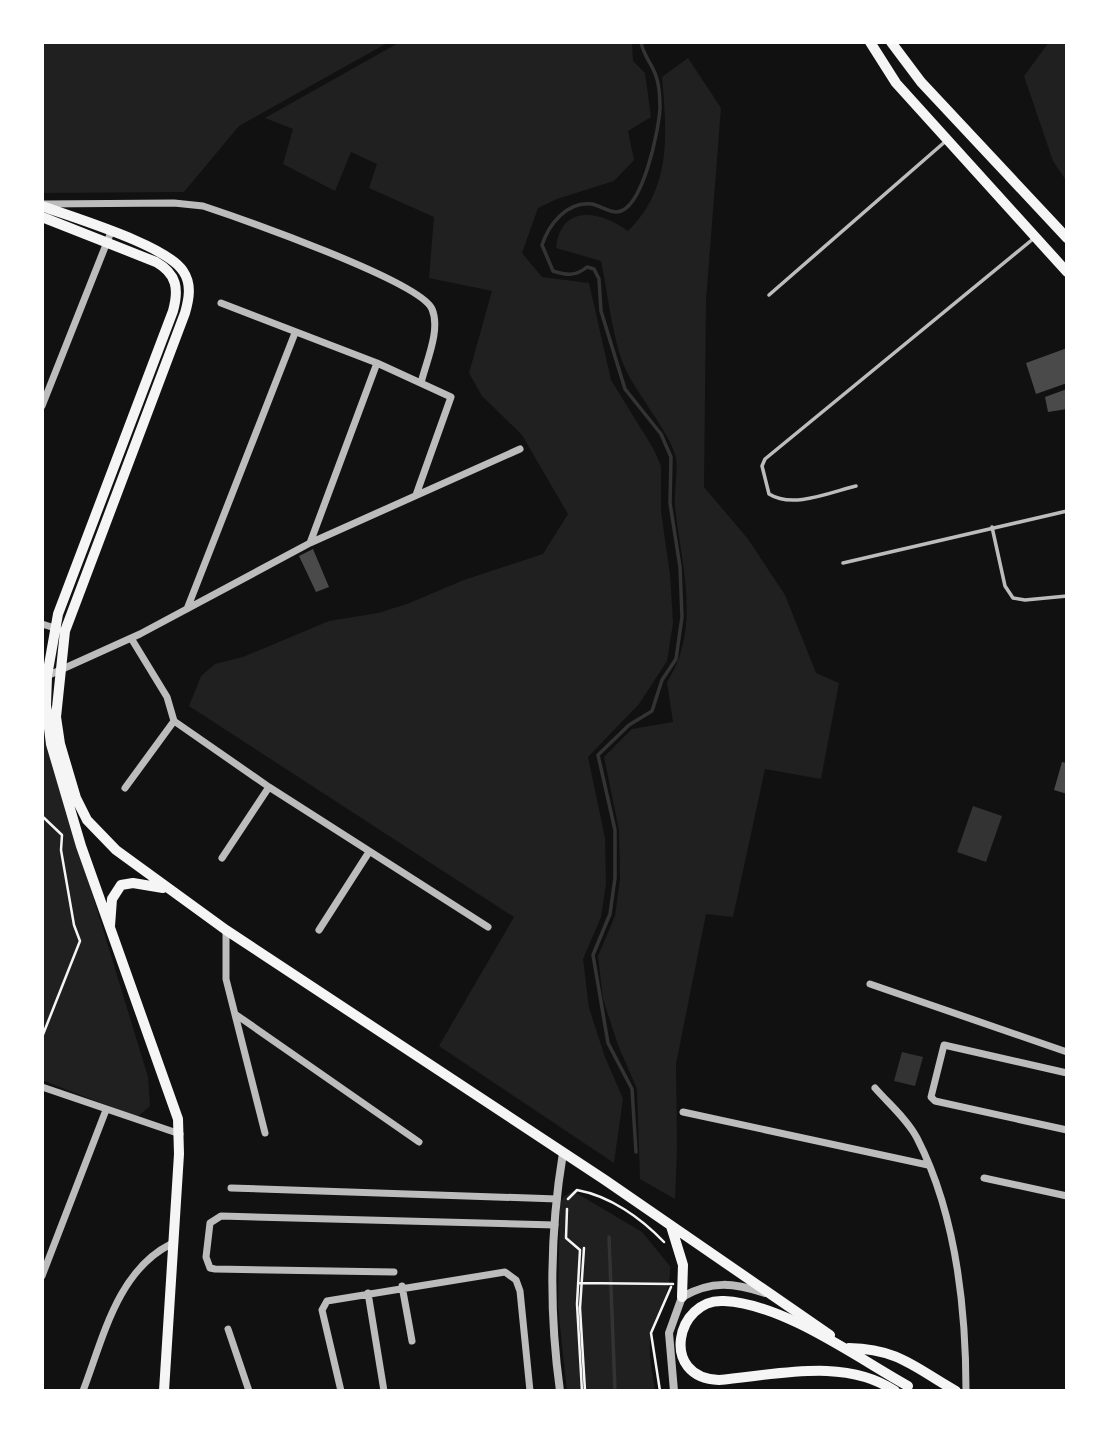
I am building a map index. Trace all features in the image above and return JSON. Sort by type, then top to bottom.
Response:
[{"type":"main road","points":[[870,42],[896,83],[1067,272]]},
{"type":"main road","points":[[891,42],[921,82],[1067,238]]},
{"type":"main road","points":[[42,205],[174,261],[187,279],[188,302],[60,630],[56,717],[60,744],[81,808],[108,842],[166,889],[606,1180],[771,1296],[912,1389]]},
{"type":"main road","points":[[42,217],[166,268],[177,285],[177,295],[60,630],[47,676],[51,744],[81,846],[174,1105],[180,1135],[171,1244],[164,1391]]},
{"type":"main road","points":[[110,930],[112,899],[121,885],[133,883],[166,889]]},
{"type":"main road","points":[[670,1224],[683,1265],[682,1297]]},
{"type":"main road","points":[[895,1391],[878,1381],[847,1372],[719,1380],[700,1378],[688,1369],[682,1357],[684,1329],[694,1312],[709,1302],[738,1303],[792,1321],[912,1389]]},
{"type":"main road","points":[[849,1348],[874,1349],[897,1354],[956,1391]]},
{"type":"street","points":[[42,205],[186,203],[203,206],[387,277],[419,294],[433,310],[434,330],[421,383]]},
{"type":"street","points":[[42,406],[111,232]]},
{"type":"street","points":[[221,303],[377,363],[451,399],[416,495]]},
{"type":"street","points":[[187,610],[295,333]]},
{"type":"street","points":[[310,543],[377,363]]},
{"type":"street","points":[[47,676],[187,610],[310,543],[520,449]]},
{"type":"street","points":[[42,624],[60,630]]},
{"type":"street","points":[[131,638],[167,697],[174,721],[269,787],[488,927]]},
{"type":"street","points":[[125,788],[174,721]]},
{"type":"street","points":[[222,858],[269,787]]},
{"type":"street","points":[[319,930],[369,852]]},
{"type":"street","points":[[226,930],[226,979],[265,1133]]},
{"type":"street","points":[[870,984],[1067,1052]]},
{"type":"street","points":[[235,1014],[419,1142]]},
{"type":"street","points":[[1067,1073],[944,1045],[931,1097],[935,1101],[1067,1130]]},
{"type":"street","points":[[42,1087],[180,1135]]},
{"type":"street","points":[[875,1088],[913,1131],[928,1165],[957,1266],[965,1322],[966,1391]]},
{"type":"street","points":[[42,1276],[106,1110]]},
{"type":"street","points":[[683,1112],[928,1165]]},
{"type":"street","points":[[560,1391],[553,1319],[555,1225],[563,1153]]},
{"type":"street","points":[[984,1178],[1067,1196]]},
{"type":"street","points":[[230,1188],[557,1199]]},
{"type":"street","points":[[394,1272],[210,1268],[206,1258],[210,1223],[221,1216],[555,1225]]},
{"type":"street","points":[[83,1391],[118,1300],[128,1283],[144,1262],[171,1244]]},
{"type":"street","points":[[341,1391],[323,1305],[327,1301],[402,1286],[505,1272],[512,1275],[520,1291],[530,1391]]},
{"type":"street","points":[[674,1391],[669,1333],[682,1297],[708,1285],[723,1283],[771,1296]]},
{"type":"street","points":[[402,1286],[412,1341]]},
{"type":"street","points":[[368,1293],[384,1391]]},
{"type":"street","points":[[228,1329],[249,1391]]},
{"type":"lane","points":[[769,295],[948,140]]},
{"type":"lane","points":[[856,486],[802,499],[776,498],[769,494],[762,466],[765,459],[816,416],[1036,236]]},
{"type":"lane","points":[[843,564],[1067,511]]},
{"type":"lane","points":[[992,527],[1005,586],[1013,598],[1025,600],[1067,596]]},
{"type":"path","points":[[42,816],[62,835],[61,850],[74,925],[80,941],[42,1037]]},
{"type":"path","points":[[584,1391],[578,1282],[580,1250],[566,1238],[568,1200],[577,1190],[600,1194],[650,1227],[668,1246]]},
{"type":"path","points":[[584,1248],[580,1308],[584,1391]]},
{"type":"path","points":[[660,1391],[651,1333],[672,1284],[673,1274]]},
{"type":"path","points":[[578,1282],[672,1284]]},
{"type":"shaded area","points":[[42,42],[389,42],[239,126],[184,192],[42,193]]},
{"type":"shaded area","points":[[400,42],[632,42],[633,61],[645,73],[651,117],[628,131],[634,160],[614,181],[557,199],[538,208],[522,253],[542,277],[589,283],[611,380],[653,448],[661,466],[661,511],[670,575],[673,623],[667,661],[639,704],[588,757],[605,838],[606,884],[601,917],[583,959],[589,1008],[605,1057],[623,1099],[614,1163],[439,1046],[514,917],[189,706],[201,676],[215,664],[243,657],[329,621],[378,613],[407,604],[464,580],[543,554],[568,514],[522,435],[482,396],[469,373],[492,291],[429,278],[434,217],[369,188],[377,164],[351,152],[335,191],[283,164],[293,129],[265,118]]},
{"type":"shaded area","points":[[1049,42],[1067,42],[1067,182],[1053,161],[1024,76]]},
{"type":"shaded area","points":[[688,58],[721,108],[706,300],[704,487],[748,539],[785,595],[816,673],[839,683],[821,779],[765,769],[733,917],[706,914],[676,1064],[675,1199],[640,1179],[637,1089],[618,1045],[603,999],[598,956],[615,916],[620,879],[619,830],[604,757],[632,729],[673,722],[667,682],[678,661],[686,618],[684,573],[675,506],[676,458],[668,438],[631,380],[622,360],[614,333],[601,261],[556,248],[559,234],[574,218],[595,216],[628,231],[642,214],[653,197],[663,159],[665,119],[662,77]]},
{"type":"shaded area","points":[[42,729],[148,1077],[150,1106],[137,1117],[42,1080]]},
{"type":"shaded area","points":[[973,806],[1002,816],[986,862],[957,852]]},
{"type":"shaded area","points":[[902,1052],[923,1057],[915,1086],[894,1081]]},
{"type":"shaded area","points":[[573,1191],[642,1232],[670,1266],[666,1295],[650,1342],[655,1391],[567,1391],[558,1307],[560,1205],[563,1197]]},
{"type":"building","points":[[1067,348],[1067,383],[1036,394],[1026,363]]},
{"type":"building","points":[[1067,389],[1067,409],[1048,412],[1045,397]]},
{"type":"building","points":[[313,549],[329,587],[316,592],[299,556]]},
{"type":"building","points":[[1062,762],[1067,763],[1067,794],[1054,790]]},
{"type":"waterway","points":[[636,1152],[632,1089],[608,1043],[593,955],[610,914],[615,878],[615,830],[598,755],[629,725],[652,711],[662,680],[676,659],[682,617],[680,567],[670,503],[671,457],[661,434],[625,389],[601,311],[599,279],[594,269],[587,267],[570,274],[553,271],[542,245],[549,229],[567,210],[583,204],[592,204],[617,212],[626,208],[635,198],[642,184],[653,150],[660,108],[657,79],[641,42]]},
{"type":"waterway","points":[[609,1237],[615,1391]]}]
